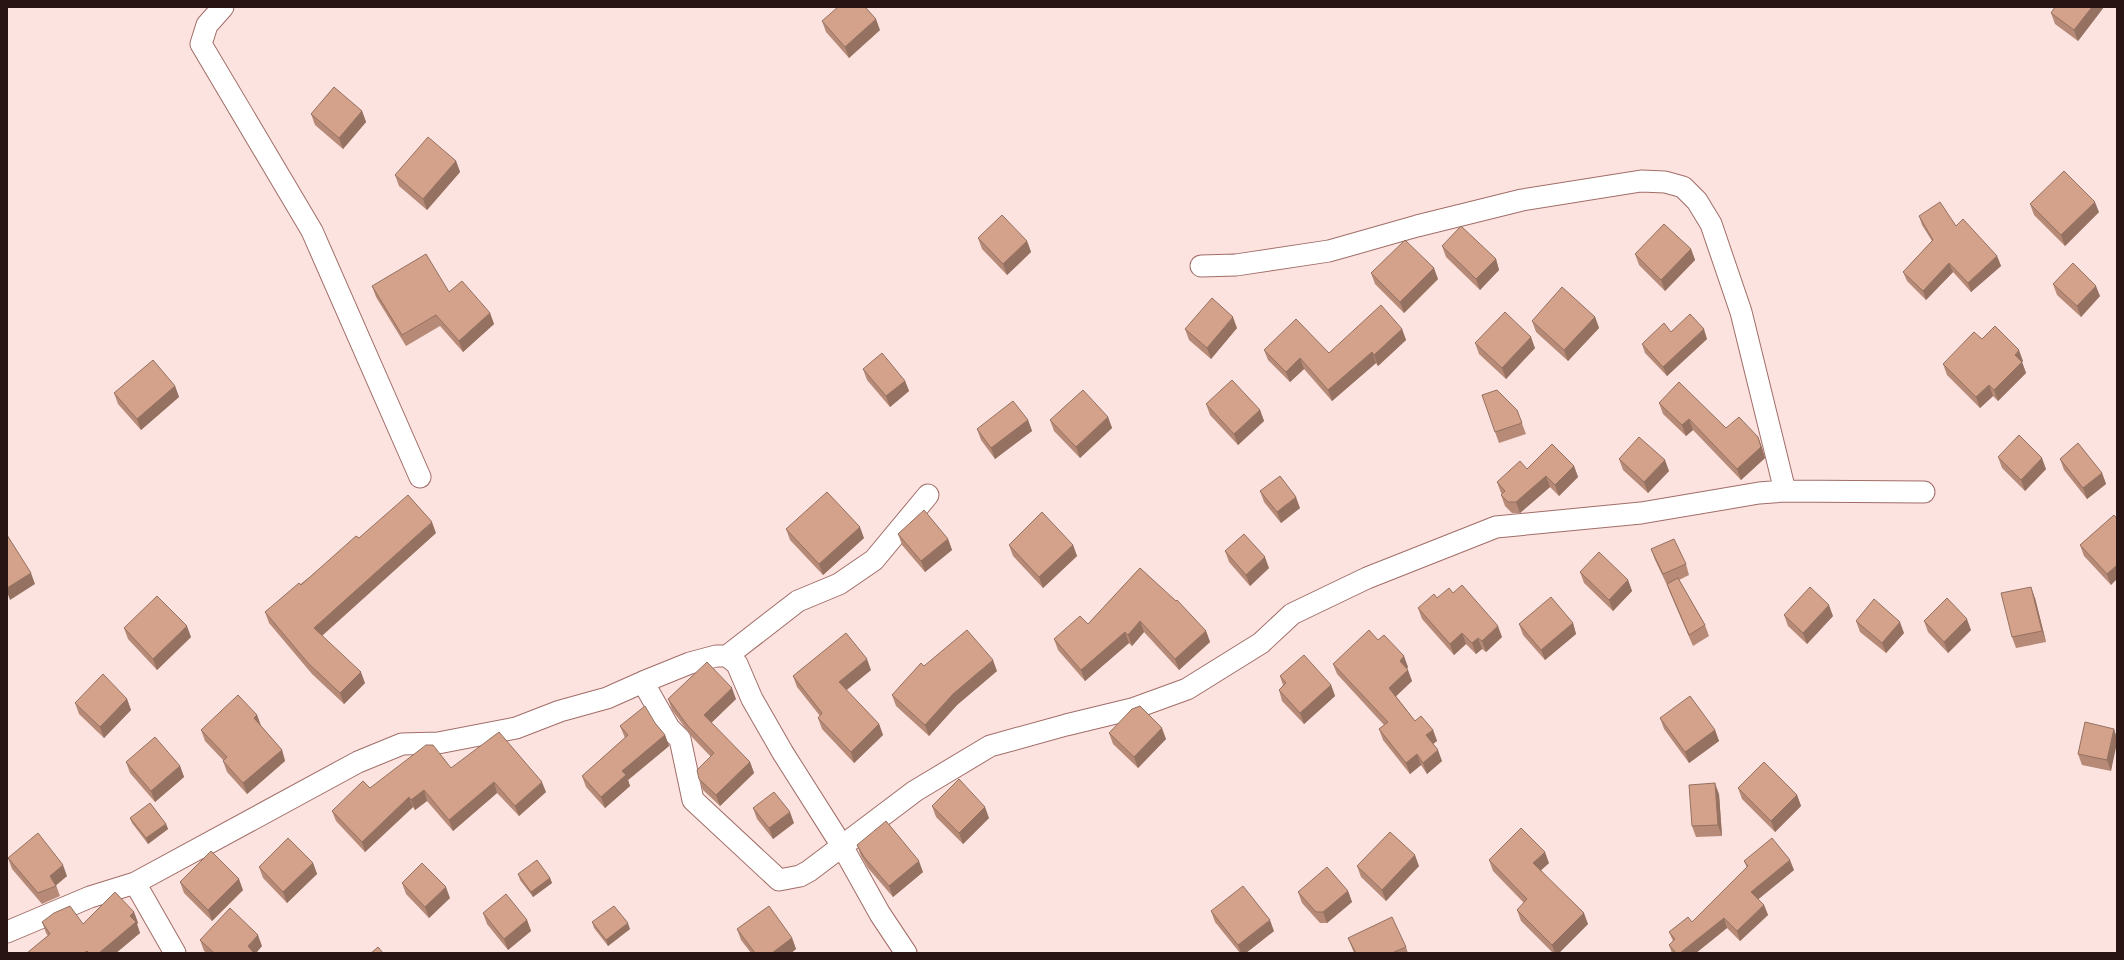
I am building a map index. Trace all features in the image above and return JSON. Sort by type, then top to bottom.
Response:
[{"type":"street","points":[[223,7],[207,25],[202,44],[312,231],[420,477]]},
{"type":"street","points":[[1201,266],[1236,265],[1329,251],[1417,226],[1522,200],[1641,180],[1665,182],[1683,187],[1697,201],[1711,224],[1741,312],[1785,491]]},
{"type":"street","points":[[643,682],[669,728],[680,739],[693,800],[779,880],[800,876],[809,871],[915,791],[990,746],[1066,724],[1132,709],[1187,689],[1261,643],[1292,614],[1367,578],[1496,527],[1641,513],[1759,493],[1785,491],[1924,492]]},
{"type":"street","points":[[7,932],[90,897],[135,883],[358,762],[402,744],[438,743],[516,728],[560,711],[608,698],[690,663],[716,656],[727,656],[798,601],[839,584],[874,560],[928,495]]},
{"type":"street","points":[[727,656],[737,664],[752,699],[783,753],[842,846],[880,914],[906,953]]},
{"type":"street","points":[[135,883],[175,953]]},
{"type":"building","points":[[838,7],[865,7],[876,19],[845,47],[822,21]]},
{"type":"building","points":[[2055,7],[2092,7],[2074,30],[2051,13]]},
{"type":"building","points":[[334,87],[362,111],[339,138],[311,114]]},
{"type":"building","points":[[428,137],[456,161],[423,199],[395,175]]},
{"type":"building","points":[[2064,171],[2095,202],[2061,235],[2030,204]]},
{"type":"building","points":[[1940,202],[1956,226],[1963,219],[1997,256],[1968,283],[1949,263],[1923,291],[1903,272],[1933,240],[1919,216]]},
{"type":"building","points":[[1002,215],[1027,241],[1003,264],[978,238]]},
{"type":"building","points":[[1664,224],[1691,249],[1661,280],[1635,254]]},
{"type":"building","points":[[1461,226],[1496,259],[1476,279],[1442,246]]},
{"type":"building","points":[[1405,240],[1434,268],[1400,302],[1371,273]]},
{"type":"building","points":[[426,254],[449,292],[462,281],[490,313],[459,341],[436,315],[402,335],[372,286]]},
{"type":"building","points":[[2073,263],[2096,286],[2077,306],[2053,284]]},
{"type":"building","points":[[1562,287],[1595,317],[1564,350],[1532,321]]},
{"type":"building","points":[[1212,298],[1233,317],[1207,348],[1185,329]]},
{"type":"building","points":[[1381,305],[1402,329],[1374,355],[1372,352],[1328,390],[1300,358],[1286,372],[1264,350],[1296,319],[1329,353]]},
{"type":"building","points":[[1505,312],[1531,337],[1502,368],[1475,343]]},
{"type":"building","points":[[1690,314],[1704,329],[1663,367],[1642,344],[1664,323],[1671,332]]},
{"type":"building","points":[[1995,326],[2019,350],[2015,355],[2022,362],[1994,390],[1989,385],[1976,397],[1943,364],[1974,332],[1982,339]]},
{"type":"building","points":[[882,353],[905,381],[886,396],[863,369]]},
{"type":"building","points":[[153,360],[175,386],[137,419],[114,393]]},
{"type":"building","points":[[1232,380],[1260,410],[1234,434],[1206,404]]},
{"type":"building","points":[[1679,382],[1726,428],[1739,417],[1758,437],[1761,447],[1737,469],[1689,419],[1682,425],[1659,403]]},
{"type":"building","points":[[1083,390],[1108,417],[1076,447],[1050,420]]},
{"type":"building","points":[[1497,390],[1517,410],[1522,423],[1495,432],[1482,395]]},
{"type":"building","points":[[1013,401],[1028,420],[991,448],[977,429]]},
{"type":"building","points":[[2019,435],[2042,458],[2021,480],[1998,457]]},
{"type":"building","points":[[1639,437],[1665,460],[1644,482],[1619,459]]},
{"type":"building","points":[[2078,443],[2102,473],[2083,488],[2060,459]]},
{"type":"building","points":[[1552,444],[1574,466],[1555,485],[1546,476],[1516,502],[1508,502],[1501,495],[1505,491],[1497,482],[1520,461],[1527,469]]},
{"type":"building","points":[[1280,476],[1296,497],[1277,512],[1260,491]]},
{"type":"building","points":[[827,492],[860,527],[819,564],[786,529]]},
{"type":"building","points":[[408,495],[432,522],[314,628],[361,672],[340,693],[308,663],[265,612],[299,583],[301,585],[356,536],[359,538]]},
{"type":"building","points":[[924,510],[948,539],[921,561],[898,534]]},
{"type":"building","points":[[1042,512],[1073,545],[1039,577],[1009,545]]},
{"type":"building","points":[[2114,515],[2117,519],[2117,565],[2107,574],[2080,545]]},
{"type":"building","points":[[1244,534],[1265,557],[1246,575],[1225,551]]},
{"type":"building","points":[[7,535],[31,573],[7,588]]},
{"type":"building","points":[[1674,539],[1686,564],[1663,574],[1651,549]]},
{"type":"building","points":[[1599,552],[1628,580],[1609,600],[1580,572]]},
{"type":"building","points":[[1140,568],[1176,601],[1177,600],[1206,631],[1175,659],[1140,621],[1128,635],[1125,632],[1081,670],[1054,639],[1080,616],[1088,624]]},
{"type":"building","points":[[1678,578],[1705,625],[1689,635],[1667,584]]},
{"type":"building","points":[[1462,585],[1498,626],[1482,641],[1478,638],[1472,643],[1462,633],[1450,644],[1418,608],[1434,594],[1437,598],[1449,588],[1453,593]]},
{"type":"building","points":[[1810,587],[1829,605],[1803,633],[1784,615]]},
{"type":"building","points":[[2031,587],[2042,631],[2012,637],[2001,593]]},
{"type":"building","points":[[157,596],[187,626],[153,659],[124,628]]},
{"type":"building","points":[[1551,597],[1573,623],[1541,650],[1519,624]]},
{"type":"building","points":[[1947,598],[1967,619],[1944,642],[1924,621]]},
{"type":"building","points":[[1874,599],[1900,622],[1882,643],[1856,621]]},
{"type":"building","points":[[967,630],[993,660],[953,694],[925,725],[892,695],[921,663],[924,666]]},
{"type":"building","points":[[1369,630],[1378,640],[1384,635],[1404,656],[1400,661],[1408,670],[1389,688],[1415,721],[1421,716],[1433,730],[1426,735],[1438,750],[1423,763],[1417,754],[1406,763],[1379,729],[1388,722],[1333,664]]},
{"type":"building","points":[[846,633],[867,659],[839,682],[879,724],[851,752],[818,718],[822,713],[793,676]]},
{"type":"building","points":[[1304,655],[1331,685],[1300,713],[1279,690],[1286,683],[1280,676]]},
{"type":"building","points":[[707,662],[732,688],[704,715],[750,762],[716,795],[699,779],[697,770],[714,753],[688,726],[668,699]]},
{"type":"building","points":[[103,674],[127,699],[100,727],[75,703]]},
{"type":"building","points":[[238,695],[257,715],[254,718],[282,750],[243,783],[223,761],[227,757],[201,730]]},
{"type":"building","points":[[1690,696],[1715,730],[1685,752],[1660,718]]},
{"type":"building","points":[[645,706],[655,723],[665,735],[622,771],[626,775],[601,797],[582,776],[628,735],[620,726]]},
{"type":"building","points":[[1140,706],[1162,728],[1134,757],[1109,733],[1132,709]]},
{"type":"building","points":[[2085,722],[2114,729],[2107,760],[2078,754]]},
{"type":"building","points":[[499,732],[542,782],[515,806],[494,782],[449,820],[424,790],[411,800],[409,797],[362,842],[332,811],[363,781],[370,788],[426,745],[433,745],[451,768]]},
{"type":"building","points":[[155,737],[180,766],[151,791],[126,762]]},
{"type":"building","points":[[1764,762],[1797,795],[1771,821],[1738,788]]},
{"type":"building","points":[[959,779],[985,807],[959,833],[932,806]]},
{"type":"building","points":[[1715,783],[1718,825],[1692,826],[1689,785]]},
{"type":"building","points":[[774,792],[790,812],[769,828],[753,808]]},
{"type":"building","points":[[150,803],[166,824],[146,838],[130,818]]},
{"type":"building","points":[[886,821],[919,861],[889,886],[864,857],[857,845]]},
{"type":"building","points":[[1521,828],[1545,852],[1533,863],[1584,913],[1552,945],[1517,910],[1527,899],[1489,860]]},
{"type":"building","points":[[1390,832],[1415,855],[1382,890],[1357,866]]},
{"type":"building","points":[[38,833],[63,865],[50,876],[56,886],[38,893],[8,858]]},
{"type":"building","points":[[288,838],[313,863],[283,892],[259,867]]},
{"type":"building","points":[[1772,838],[1790,860],[1751,892],[1764,905],[1737,931],[1724,918],[1680,953],[1676,953],[1669,945],[1675,939],[1669,932],[1688,917],[1692,922],[1748,866],[1744,861]]},
{"type":"building","points":[[211,851],[239,879],[208,910],[180,882]]},
{"type":"building","points":[[537,860],[550,878],[531,892],[518,874]]},
{"type":"building","points":[[422,863],[446,887],[425,907],[402,883]]},
{"type":"building","points":[[1327,867],[1348,891],[1323,912],[1316,912],[1298,892]]},
{"type":"building","points":[[1243,886],[1270,920],[1238,945],[1211,911]]},
{"type":"building","points":[[115,892],[134,912],[130,916],[136,922],[99,953],[89,953],[87,951],[84,953],[27,953],[50,934],[42,922],[54,913],[70,906],[83,924]]},
{"type":"building","points":[[506,894],[527,920],[504,939],[483,913]]},
{"type":"building","points":[[614,906],[628,923],[606,940],[592,922]]},
{"type":"building","points":[[769,906],[792,938],[772,953],[755,953],[737,929]]},
{"type":"building","points":[[230,908],[258,935],[248,946],[254,953],[214,953],[200,940]]},
{"type":"building","points":[[1392,917],[1406,947],[1392,953],[1356,953],[1348,938]]},
{"type":"building","points":[[378,947],[383,953],[371,953]]}]
